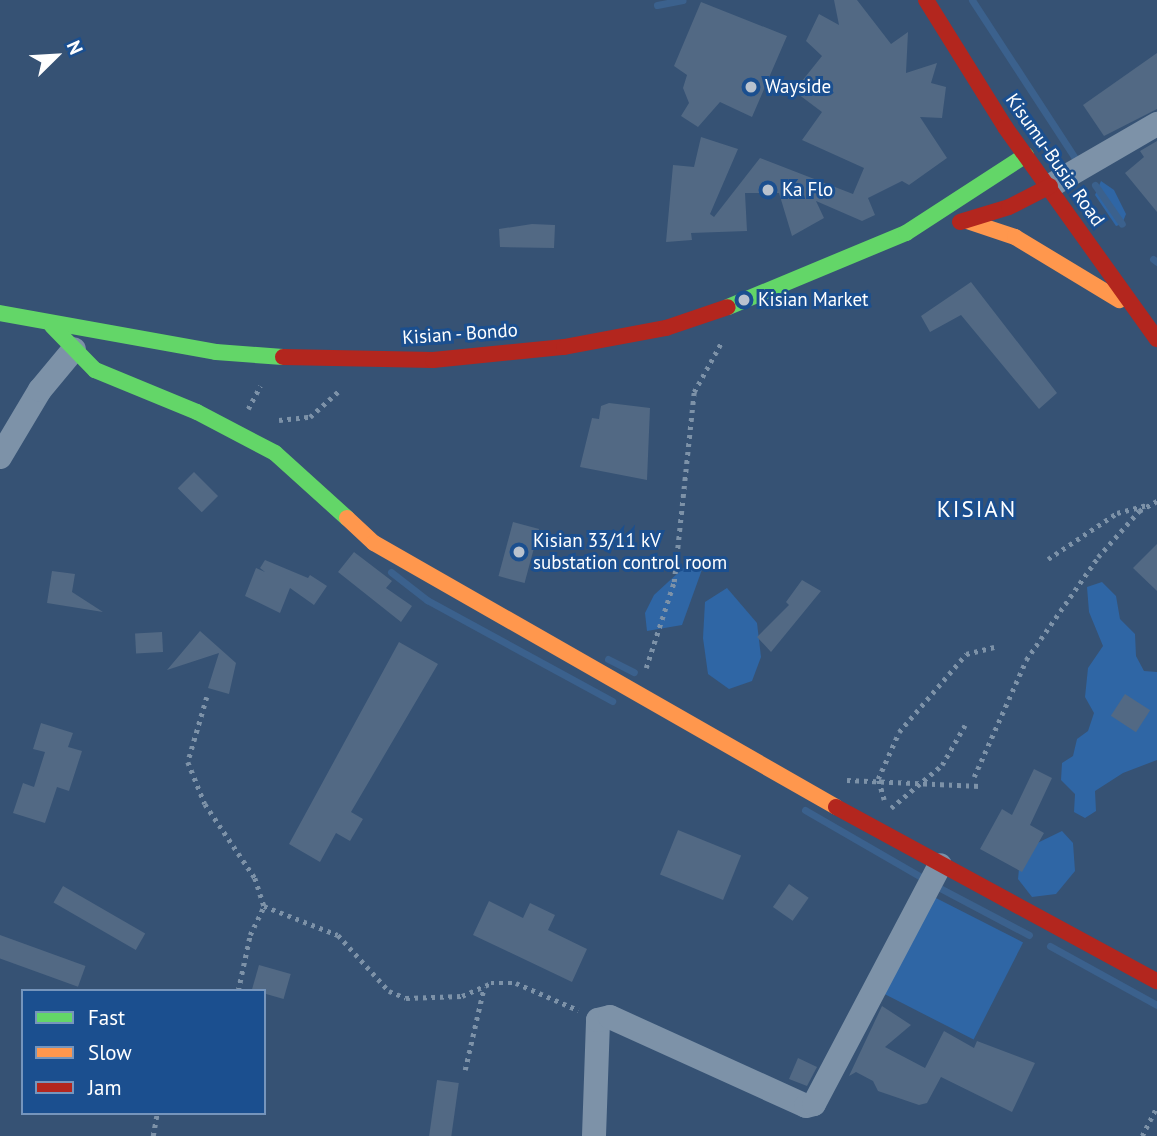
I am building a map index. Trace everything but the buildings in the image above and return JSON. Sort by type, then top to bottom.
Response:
[{"type":"main road","name":"Kisumu-Busia Road","points":[[926,0],[1026,155],[1050,186],[1132,309],[1157,339]]},
{"type":"main road","name":"Kisian - Bondo","points":[[0,313],[52,326],[281,356],[433,360],[564,347],[666,328],[731,307],[906,233],[1026,155]]},
{"type":"main road","name":"Kisian - Bondo","points":[[906,233],[967,221],[1050,186]]},
{"type":"main road","points":[[967,221],[1014,237],[1132,309]]},
{"type":"main road","points":[[52,326],[95,370],[116,382],[240,434],[275,453],[374,543],[819,798],[1157,981]]},
{"type":"street","points":[[1050,186],[1157,124]]},
{"type":"street","points":[[0,457],[40,390],[74,349]]},
{"type":"street","points":[[594,1136],[598,1020],[610,1017],[806,1106],[814,1104],[940,864]]},
{"type":"path","points":[[636,694],[674,582],[694,392],[722,342],[731,307]]},
{"type":"path","points":[[240,434],[258,389],[281,356]]},
{"type":"path","points":[[1048,559],[1117,513],[1155,502]]},
{"type":"path","points":[[974,777],[1026,660],[1098,556],[1155,502]]},
{"type":"path","points":[[887,814],[878,779],[899,732],[936,685],[966,654],[994,647]]},
{"type":"path","points":[[207,697],[188,762],[205,804],[255,878],[264,906],[250,935],[238,989]]},
{"type":"path","points":[[887,814],[898,796],[923,785],[942,765],[965,725]]},
{"type":"path","points":[[819,798],[830,784],[878,779],[923,785],[980,786]]},
{"type":"path","points":[[887,814],[899,819]]},
{"type":"path","points":[[264,906],[338,935],[389,991],[406,998],[462,996],[484,986],[516,983],[560,998],[598,1020]]},
{"type":"path","points":[[465,1070],[475,1007],[484,986]]},
{"type":"path","points":[[1142,1136],[1157,1106]]},
{"type":"path","points":[[153,1136],[157,1115]]},
{"type":"shaded area","points":[[1101,181],[1114,190],[1126,214],[1122,224],[1116,226],[1095,195]]},
{"type":"shaded area","points":[[693,559],[704,564],[682,625],[647,631],[645,613],[654,595]]},
{"type":"shaded area","points":[[1102,582],[1116,596],[1120,619],[1135,634],[1136,656],[1144,671],[1157,672],[1157,760],[1123,773],[1095,791],[1096,811],[1085,818],[1074,812],[1075,794],[1061,780],[1062,763],[1073,756],[1077,739],[1088,731],[1094,713],[1085,697],[1088,668],[1103,646],[1089,612],[1087,587]]},
{"type":"shaded area","points":[[727,588],[757,623],[761,657],[752,681],[729,689],[708,674],[703,638],[705,602]]},
{"type":"shaded area","points":[[1062,831],[1073,843],[1075,871],[1056,894],[1032,897],[1018,879],[1020,858],[1029,847]]},
{"type":"shaded area","points":[[934,897],[1023,942],[974,1040],[885,994]]},
{"type":"waterway","points":[[657,5],[683,0]]},
{"type":"waterway","points":[[972,0],[1077,161]]},
{"type":"waterway","points":[[1095,185],[1122,224]]},
{"type":"waterway","points":[[1153,259],[1157,262]]},
{"type":"waterway","points":[[391,572],[427,600],[612,701]]},
{"type":"waterway","points":[[608,659],[634,672]]},
{"type":"waterway","points":[[805,810],[921,877]]},
{"type":"waterway","points":[[936,886],[1029,935]]},
{"type":"waterway","points":[[1050,946],[1157,1005]]},
{"type":"traffic: fast","points":[[728,307],[906,233],[1026,155]]},
{"type":"traffic: fast","points":[[0,313],[216,352],[283,357]]},
{"type":"traffic: fast","points":[[52,326],[95,370],[197,412],[275,453],[347,518]]},
{"type":"traffic: slow","points":[[967,221],[1015,237],[1119,300]]},
{"type":"traffic: slow","points":[[347,518],[374,543],[836,807]]},
{"type":"traffic: jam","points":[[926,0],[1005,127],[1157,339]]},
{"type":"traffic: jam","points":[[960,222],[1009,207],[1050,186]]},
{"type":"traffic: jam","points":[[283,357],[433,360],[564,347],[666,328],[728,307]]},
{"type":"traffic: jam","points":[[836,807],[1157,981]]},
{"type":"place","name":"Wayside","points":[[751,87]]},
{"type":"place","name":"Ka Flo","points":[[768,190]]},
{"type":"place","name":"Kisian Market","points":[[744,300]]},
{"type":"place","name":"Kisian 33/11 kV substation control room","points":[[519,552]]},
{"type":"district","name":"KISIAN","points":[[977,509]]}]
